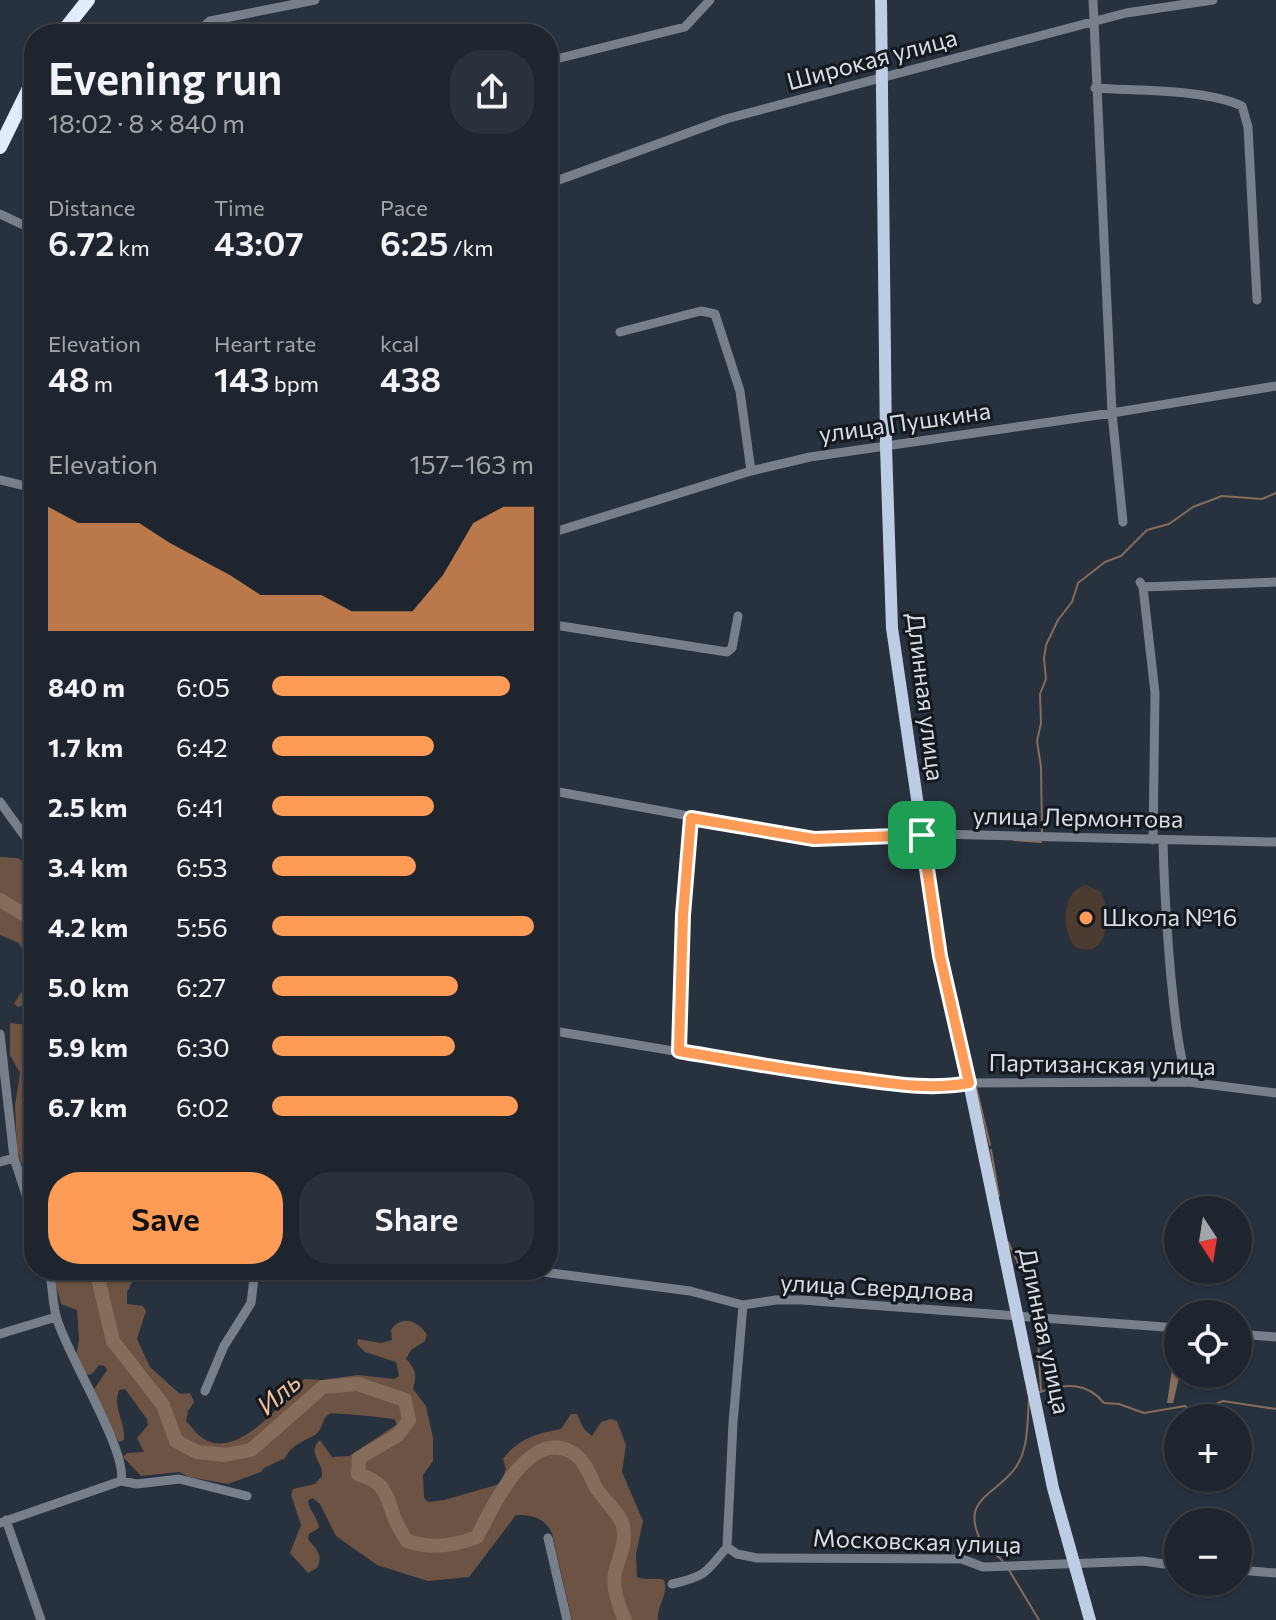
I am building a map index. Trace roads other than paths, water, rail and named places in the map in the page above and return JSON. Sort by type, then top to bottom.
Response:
[{"type":"highway","points":[[69,24],[88,0]]},
{"type":"highway","points":[[0,147],[24,98]]},
{"type":"main road","name":"Длинная улица","points":[[881,0],[886,447],[892,628],[940,956],[1053,1488],[1090,1620]]},
{"type":"street","points":[[207,24],[315,0]]},
{"type":"street","points":[[558,59],[685,27],[710,0]]},
{"type":"street","points":[[1093,0],[1112,413],[1123,522]]},
{"type":"street","name":"Широкая улица","points":[[558,180],[726,119],[1126,13],[1213,0]]},
{"type":"street","points":[[1095,88],[1190,95],[1230,100],[1242,106],[1248,127],[1257,300]]},
{"type":"street","points":[[0,214],[24,225]]},
{"type":"street","points":[[620,332],[701,311],[715,314],[740,391],[751,471]]},
{"type":"street","name":"улица Пушкина","points":[[558,531],[751,471],[810,457],[1276,386]]},
{"type":"street","points":[[0,480],[24,486]]},
{"type":"street","points":[[1188,1082],[1174,1016],[1158,840],[1153,659],[1142,584],[1276,582]]},
{"type":"street","points":[[558,626],[727,652],[732,648],[738,616]]},
{"type":"street","name":"улица Лермонтова","points":[[558,792],[814,839],[922,835],[1276,842]]},
{"type":"street","points":[[0,802],[24,835]]},
{"type":"street","points":[[679,1051],[683,915],[691,818]]},
{"type":"street","name":"Партизанская улица","points":[[558,1032],[871,1081],[946,1087],[969,1083],[1188,1082],[1276,1093]]},
{"type":"street","points":[[0,1034],[14,1158],[24,1188]]},
{"type":"street","points":[[0,1162],[14,1158]]},
{"type":"street","name":"улица Свердлова","points":[[558,1274],[690,1291],[743,1305],[802,1300],[1164,1327]]},
{"type":"street","points":[[50,1280],[56,1317],[69,1352],[112,1439],[121,1462],[121,1481]]},
{"type":"street","points":[[205,1391],[224,1346],[251,1303],[254,1280]]},
{"type":"street","points":[[672,1584],[697,1578],[710,1571],[727,1547],[743,1305]]},
{"type":"street","points":[[0,1334],[56,1317]]},
{"type":"street","points":[[1252,1335],[1276,1337]]},
{"type":"street","points":[[41,1620],[3,1522],[121,1481],[137,1484],[179,1479],[247,1496]]},
{"type":"street","points":[[548,1538],[567,1620]]},
{"type":"street","name":"Московская улица","points":[[727,1547],[737,1554],[757,1558],[962,1559],[976,1565],[995,1567],[1143,1561],[1164,1564]]},
{"type":"street","points":[[1252,1571],[1276,1573]]},
{"type":"waterway","points":[[1042,832],[1041,767],[1037,741],[1041,723],[1040,694],[1046,679],[1046,645],[1058,620],[1072,602],[1078,583],[1105,562],[1121,556],[1147,530],[1169,524],[1193,507],[1222,496],[1262,499],[1276,493]]},
{"type":"waterway","points":[[1014,840],[1041,842]]},
{"type":"waterway","name":"Иль","points":[[0,900],[24,914]]},
{"type":"waterway","points":[[976,1087],[990,1145]]},
{"type":"waterway","points":[[991,1150],[999,1196]]},
{"type":"waterway","points":[[1008,1242],[1032,1292]]},
{"type":"waterway","name":"Иль","points":[[98,1280],[113,1341],[163,1405],[176,1441],[197,1452],[225,1455],[251,1450],[323,1387],[358,1384],[405,1400],[409,1420],[398,1435],[359,1458],[358,1474],[374,1481],[383,1490],[407,1541],[442,1545],[477,1537],[503,1489],[529,1458],[544,1449],[560,1448],[576,1455],[623,1526],[623,1544],[614,1584],[625,1620]]},
{"type":"waterway","points":[[1037,1322],[1041,1392]]},
{"type":"waterway","points":[[1040,1392],[1075,1386],[1090,1391],[1104,1403],[1119,1404],[1144,1413],[1185,1406],[1194,1413],[1223,1401],[1276,1409]]},
{"type":"waterway","points":[[1003,1562],[981,1541],[975,1527],[975,1515],[983,1498],[1008,1476],[1020,1460],[1027,1434],[1029,1400]]},
{"type":"waterway","points":[[1009,1570],[1039,1620]]},
{"type":"place","name":"Школа №16","points":[[1086,918]]}]
